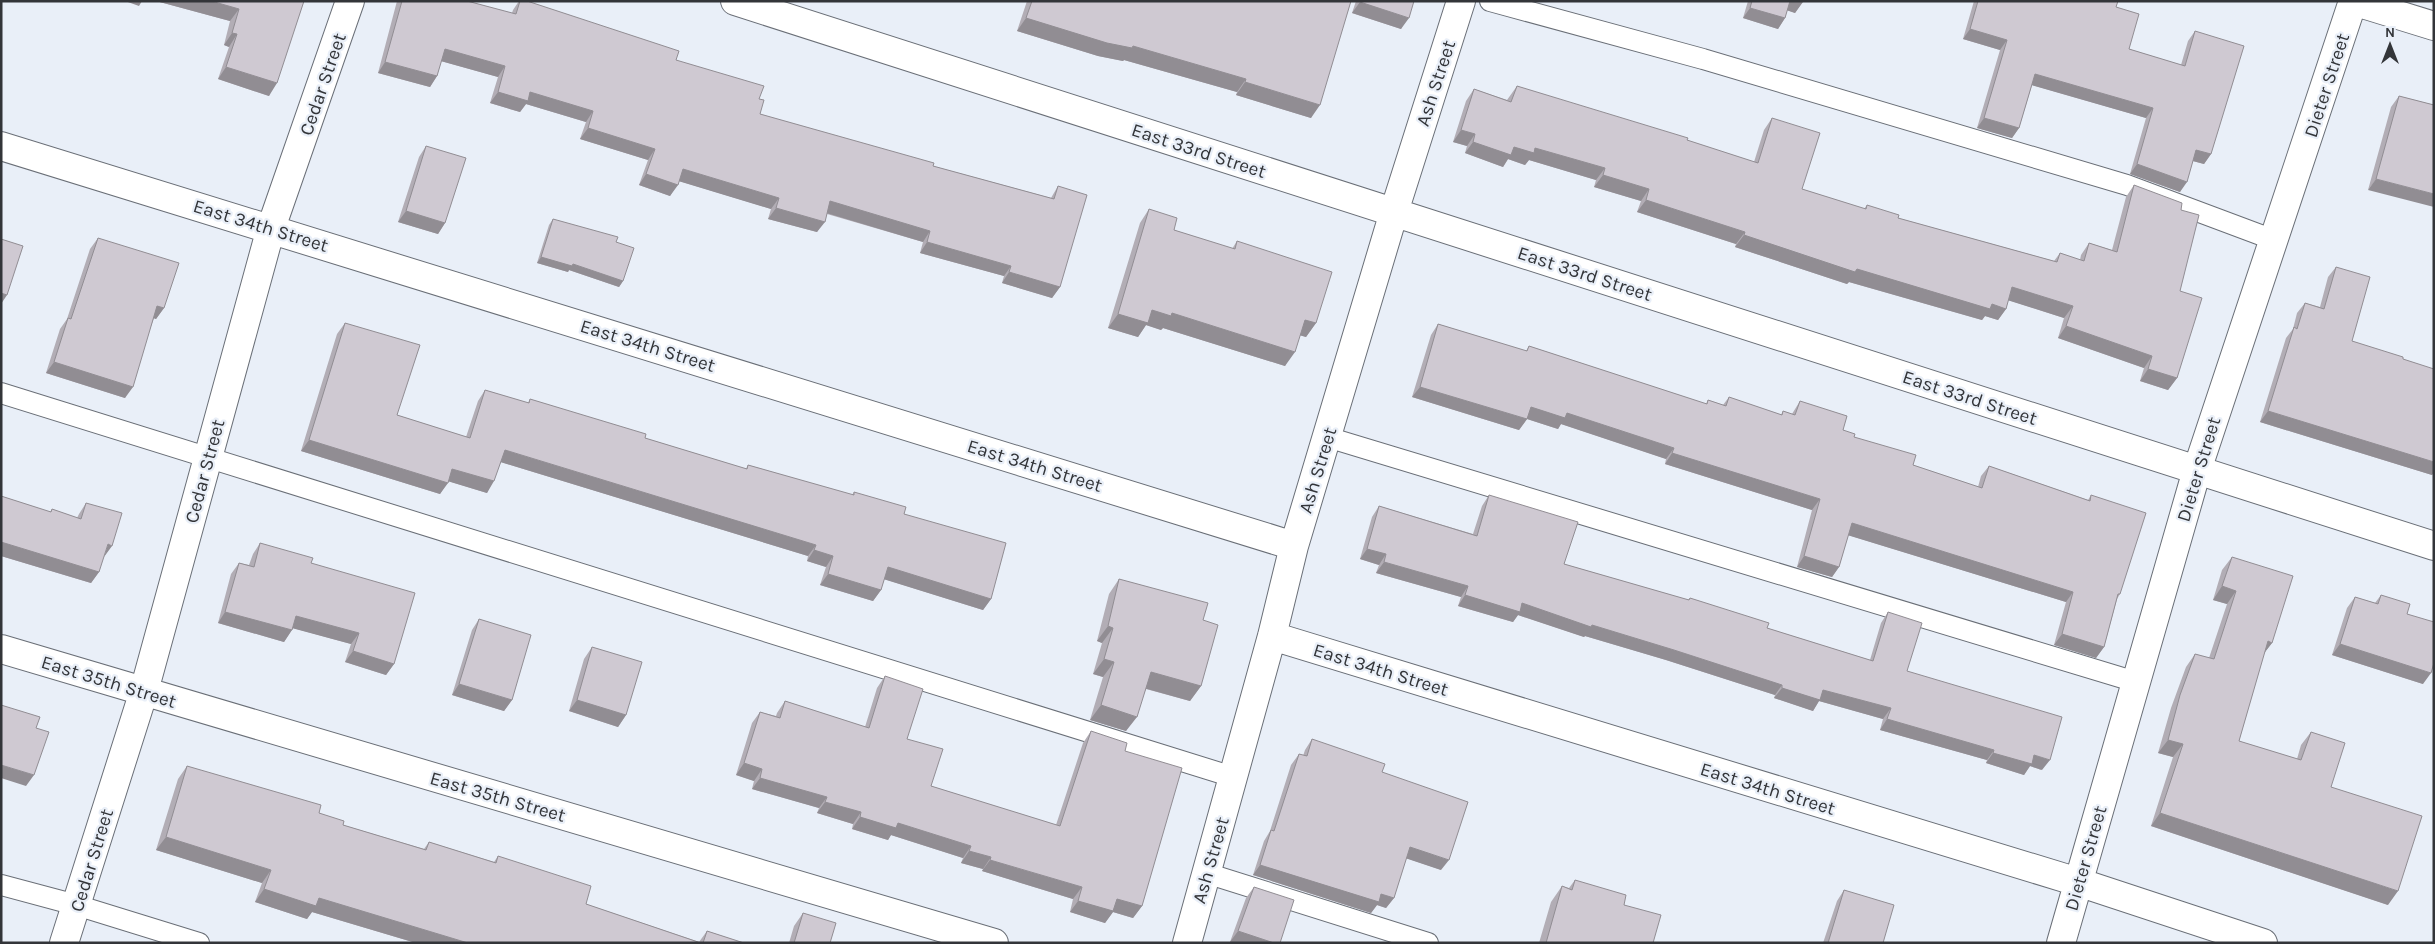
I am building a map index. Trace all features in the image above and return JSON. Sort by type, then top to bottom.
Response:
[{"type":"street","name":"Cedar Street","points":[[64,943],[144,691],[271,228],[350,1]]},
{"type":"street","name":"East 33rd Street","points":[[736,1],[2434,546]]},
{"type":"street","name":"Ash Street","points":[[1187,943],[1272,636],[1294,546],[1394,212],[1461,1]]},
{"type":"street","name":"Dieter Street","points":[[2061,943],[2197,470],[2353,1]]},
{"type":"street","points":[[2353,1],[2434,26]]},
{"type":"street","name":"East 34th Street","points":[[1,146],[1294,546]]},
{"type":"street","name":"East 34th Street","points":[[1272,636],[2078,882],[2263,943]]},
{"type":"street","name":"East 35th Street","points":[[1,649],[994,943]]},
{"type":"lane","points":[[1490,1],[1703,59],[2127,185],[2274,240]]},
{"type":"lane","points":[[1,394],[208,456],[1233,777]]},
{"type":"lane","points":[[1327,437],[2136,682]]},
{"type":"lane","points":[[1206,873],[1428,943]]},
{"type":"lane","points":[[1,885],[76,904],[199,943]]},
{"type":"building","points":[[211,1],[304,1],[277,83],[226,67],[237,34],[232,33],[239,9]]},
{"type":"building","points":[[402,1],[467,1],[516,14],[520,1],[527,1],[679,51],[676,60],[764,86],[759,99],[764,100],[760,114],[934,163],[933,166],[1054,199],[1058,186],[1087,195],[1060,287],[1009,272],[1011,266],[927,242],[930,231],[830,201],[825,222],[776,208],[779,198],[683,169],[678,185],[646,174],[655,149],[588,128],[593,111],[530,92],[528,101],[498,92],[505,66],[445,49],[437,76],[385,62]]},
{"type":"building","points":[[1032,1],[1351,1],[1320,105],[1245,82],[1246,79],[1133,46],[1132,48],[1107,43],[1026,18]]},
{"type":"building","points":[[1360,1],[1414,1],[1409,18]]},
{"type":"building","points":[[1752,1],[1790,1],[1785,18],[1750,8]]},
{"type":"building","points":[[1978,1],[2118,1],[2116,7],[2139,14],[2129,49],[2185,66],[2195,31],[2244,46],[2211,154],[2196,150],[2187,182],[2137,164],[2153,108],[2035,74],[2019,128],[1984,118],[2007,40],[1970,29]]},
{"type":"building","points":[[1517,86],[1688,138],[1687,140],[1758,163],[1772,118],[1820,133],[1802,189],[1866,209],[1867,205],[1899,215],[1898,218],[2057,262],[2060,253],[2084,261],[2089,243],[2117,252],[2134,185],[2182,203],[2181,210],[2199,215],[2180,291],[2202,298],[2177,378],[2148,369],[2152,356],[2066,326],[2073,306],[2012,287],[2006,309],[1992,304],[1990,309],[1857,269],[1855,272],[1744,235],[1745,232],[1646,200],[1649,189],[1603,175],[1605,168],[1535,148],[1534,153],[1514,147],[1511,155],[1473,142],[1475,134],[1461,130],[1474,89],[1511,102]]},
{"type":"building","points":[[2399,96],[2434,105],[2434,194],[2376,179]]},
{"type":"building","points":[[426,146],[466,158],[445,223],[406,211]]},
{"type":"building","points":[[1149,209],[1177,218],[1174,230],[1235,249],[1237,241],[1332,272],[1316,323],[1305,320],[1295,352],[1172,313],[1171,316],[1152,310],[1148,323],[1118,314]]},
{"type":"building","points":[[553,219],[618,237],[616,242],[634,248],[623,281],[573,264],[572,266],[541,257]]},
{"type":"building","points":[[98,238],[179,263],[164,308],[157,306],[133,387],[54,362],[68,318],[71,319]]},
{"type":"building","points":[[1,239],[23,246],[7,295],[1,293]]},
{"type":"building","points":[[2336,267],[2370,277],[2352,341],[2434,369],[2434,462],[2268,411],[2294,327],[2297,329],[2305,303],[2324,309]]},
{"type":"building","points":[[345,323],[420,345],[397,415],[470,438],[485,390],[529,403],[530,399],[646,434],[645,438],[747,469],[748,465],[854,495],[854,492],[906,507],[904,514],[1006,543],[991,599],[888,567],[881,590],[828,574],[833,556],[814,550],[816,545],[505,450],[494,481],[452,469],[448,483],[309,440]]},
{"type":"building","points":[[1438,324],[1527,351],[1529,346],[1707,404],[1708,400],[1726,406],[1729,397],[1782,415],[1783,411],[1795,415],[1800,401],[1847,416],[1843,430],[1855,434],[1854,437],[1916,455],[1913,465],[1982,488],[1989,466],[2090,501],[2091,495],[2146,513],[2120,594],[2118,594],[2104,647],[2062,634],[2073,592],[1852,523],[1839,567],[1804,556],[1820,499],[1672,453],[1674,448],[1567,413],[1565,418],[1531,407],[1527,419],[1420,387]]},
{"type":"building","points":[[1489,495],[1578,522],[1564,564],[1689,600],[1690,598],[1769,623],[1767,628],[1873,661],[1888,612],[1922,623],[1907,671],[2062,717],[2050,760],[2034,755],[2032,764],[1993,753],[1994,750],[1887,719],[1891,708],[1823,690],[1820,700],[1782,688],[1782,685],[1592,625],[1591,627],[1522,603],[1520,612],[1465,595],[1468,586],[1384,562],[1386,554],[1367,549],[1379,506],[1477,536]]},
{"type":"building","points":[[1,496],[51,512],[52,509],[81,519],[86,503],[122,513],[112,546],[108,544],[99,572],[1,542]]},
{"type":"building","points":[[260,543],[313,558],[311,563],[415,593],[394,664],[353,651],[359,633],[296,616],[292,630],[225,612],[239,563],[254,567]]},
{"type":"building","points":[[2232,557],[2293,576],[2272,643],[2268,641],[2239,741],[2301,760],[2311,732],[2345,743],[2331,787],[2422,816],[2398,891],[2160,813],[2183,744],[2168,740],[2180,695],[2195,654],[2214,659],[2236,591],[2222,586]]},
{"type":"building","points":[[1119,579],[1208,603],[1203,620],[1218,625],[1201,686],[1151,672],[1137,717],[1101,705],[1114,662],[1104,659],[1113,628],[1108,626]]},
{"type":"building","points":[[2381,595],[2410,604],[2407,614],[2434,622],[2434,663],[2431,673],[2340,644],[2355,597],[2378,604]]},
{"type":"building","points":[[479,619],[531,635],[512,700],[459,684]]},
{"type":"building","points":[[592,647],[642,662],[626,715],[577,700]]},
{"type":"building","points":[[885,676],[923,689],[907,739],[943,749],[931,786],[1060,826],[1091,731],[1127,743],[1125,751],[1182,768],[1142,906],[1117,899],[1113,911],[1078,901],[1082,887],[990,860],[991,857],[969,851],[971,846],[898,823],[896,828],[860,817],[861,812],[825,802],[827,797],[760,778],[762,769],[744,763],[760,712],[780,718],[785,701],[869,728]]},
{"type":"building","points":[[1,705],[40,717],[36,728],[49,732],[34,775],[1,765]]},
{"type":"building","points":[[1312,739],[1385,764],[1382,772],[1468,802],[1449,860],[1410,847],[1394,898],[1381,894],[1379,902],[1260,865],[1271,830],[1274,831],[1299,754],[1307,756]]},
{"type":"building","points":[[187,766],[321,805],[319,813],[344,821],[343,825],[426,850],[429,842],[496,863],[498,856],[591,886],[586,904],[701,943],[468,943],[319,898],[316,906],[264,889],[271,870],[166,837]]},
{"type":"building","points":[[1575,880],[1626,895],[1624,905],[1661,915],[1653,943],[1546,943],[1562,886],[1572,890]]},
{"type":"building","points":[[1254,887],[1294,900],[1280,943],[1274,943],[1238,931]]},
{"type":"building","points":[[1844,890],[1894,905],[1883,943],[1828,943]]},
{"type":"building","points":[[803,913],[836,923],[830,943],[794,943]]},
{"type":"building","points":[[707,931],[744,943],[703,943]]}]
